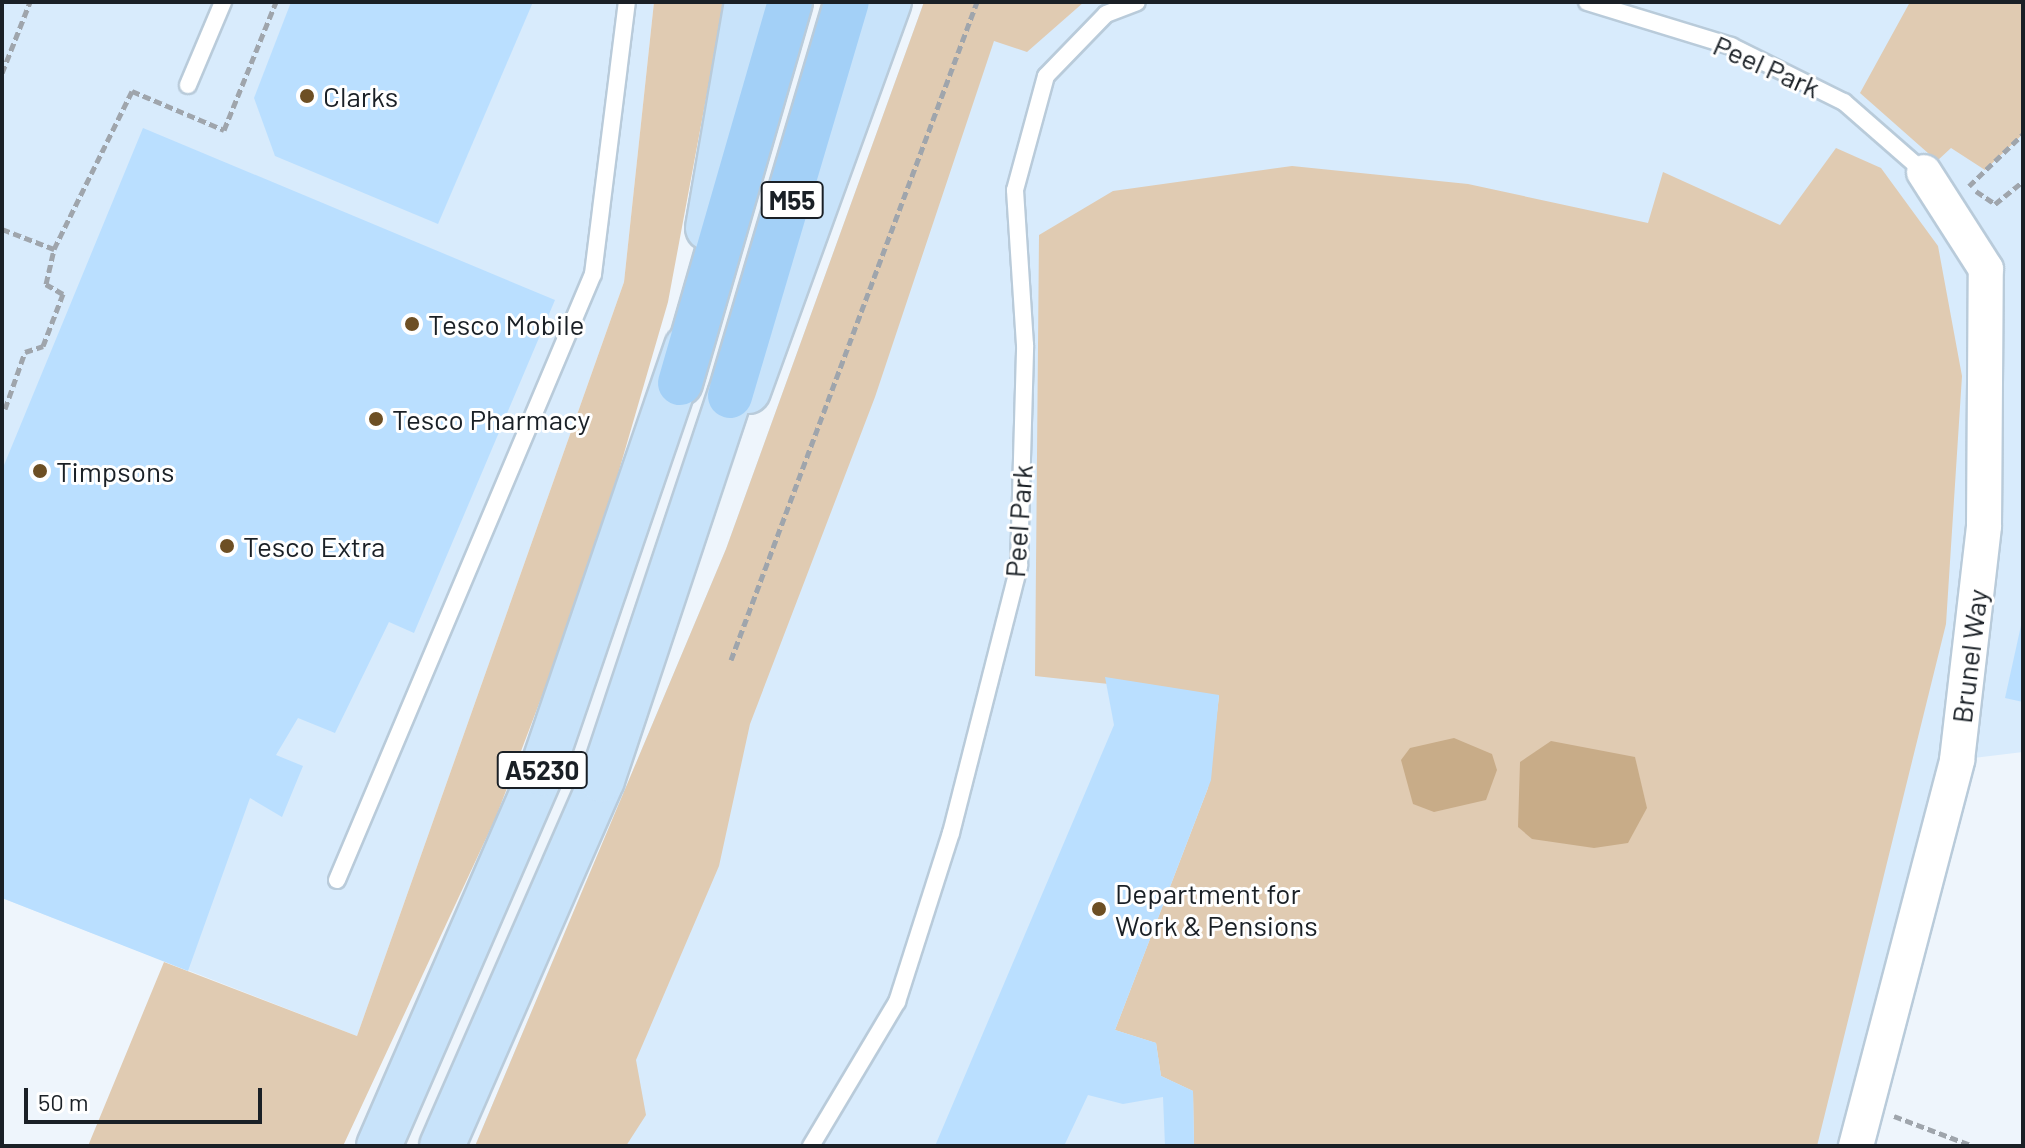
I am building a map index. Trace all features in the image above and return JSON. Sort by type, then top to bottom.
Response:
[{"type":"highway","name":"M55","points":[[680,383],[790,2]]},
{"type":"highway","name":"M55","points":[[730,396],[847,2]]},
{"type":"main road","points":[[680,383],[747,2]]},
{"type":"main road","points":[[683,551],[792,284],[889,2]]},
{"type":"main road","name":"A5230","points":[[379,1146],[541,773],[680,383]]},
{"type":"main road","name":"A5230","points":[[442,1146],[602,780],[683,551],[730,396]]},
{"type":"street","name":"Brunel Way","points":[[1856,1146],[1957,760],[1984,526],[1986,269],[1958,196],[1924,172]]},
{"type":"lane","points":[[188,85],[223,2]]},
{"type":"lane","points":[[337,880],[593,274],[627,2]]},
{"type":"lane","name":"Peel Park","points":[[811,1146],[897,1002],[951,833],[1019,566],[1025,345],[1015,190],[1046,76],[1106,14],[1137,2]]},
{"type":"lane","name":"Peel Park","points":[[1587,2],[1731,46],[1844,102],[1924,172]]},
{"type":"path","points":[[2,73],[30,2]]},
{"type":"path","points":[[5,409],[25,352],[43,346],[63,294],[46,284],[54,249],[132,91],[224,130],[276,2]]},
{"type":"path","points":[[731,660],[977,2]]},
{"type":"path","points":[[1958,196],[2023,134]]},
{"type":"path","points":[[1958,196],[1995,204],[2023,181]]},
{"type":"path","points":[[2,229],[54,249]]},
{"type":"path","points":[[1867,1106],[1973,1146]]},
{"type":"shaded area","points":[[2,2],[654,2],[624,282],[357,1036],[2,898]]},
{"type":"shaded area","points":[[654,2],[724,2],[668,302],[591,567],[496,817],[343,1146],[88,1146],[164,962],[357,1036],[624,282]]},
{"type":"shaded area","points":[[924,2],[2023,2],[2023,752],[1957,760],[1857,1146],[475,1146],[726,549]]},
{"type":"shaded area","points":[[924,2],[1084,2],[1027,52],[994,41],[875,397],[750,724],[719,866],[636,1060],[646,1115],[626,1146],[475,1146],[726,549]]},
{"type":"shaded area","points":[[1910,2],[2023,2],[2023,134],[1985,170],[1951,148],[1937,161],[1860,93]]},
{"type":"shaded area","points":[[1836,148],[1881,168],[1938,246],[1962,376],[1946,624],[1817,1146],[1194,1146],[1193,1091],[1161,1076],[1156,1043],[1115,1030],[1208,788],[1219,696],[1035,676],[1039,235],[1113,191],[1292,166],[1468,184],[1648,223],[1663,172],[1780,225]]},
{"type":"shaded area","points":[[1454,738],[1492,754],[1497,770],[1486,800],[1434,812],[1413,804],[1401,760],[1410,748]]},
{"type":"shaded area","points":[[1551,741],[1635,757],[1647,808],[1628,843],[1594,848],[1532,839],[1518,827],[1520,762]]},
{"type":"building","points":[[291,2],[533,2],[438,224],[275,156],[254,98]]},
{"type":"building","name":"Tesco Extra","points":[[143,128],[555,300],[414,633],[389,622],[335,733],[298,718],[276,755],[303,766],[282,817],[250,798],[188,971],[2,898],[2,470]]},
{"type":"building","points":[[2023,621],[2023,702],[2005,698]]},
{"type":"building","name":"Department for Work & Pensions","points":[[1105,677],[1219,695],[1211,780],[1115,1030],[1156,1043],[1161,1076],[1193,1091],[1194,1146],[1165,1146],[1163,1097],[1123,1104],[1088,1095],[1064,1146],[935,1146],[1114,725]]},
{"type":"place","name":"Clarks","points":[[307,96]]},
{"type":"place","name":"Tesco Mobile","points":[[412,324]]},
{"type":"place","name":"Tesco Pharmacy","points":[[376,419]]},
{"type":"place","name":"Timpsons","points":[[40,471]]},
{"type":"place","name":"Tesco Extra","points":[[227,546]]},
{"type":"place","name":"Department for Work & Pensions","points":[[1099,909]]}]
